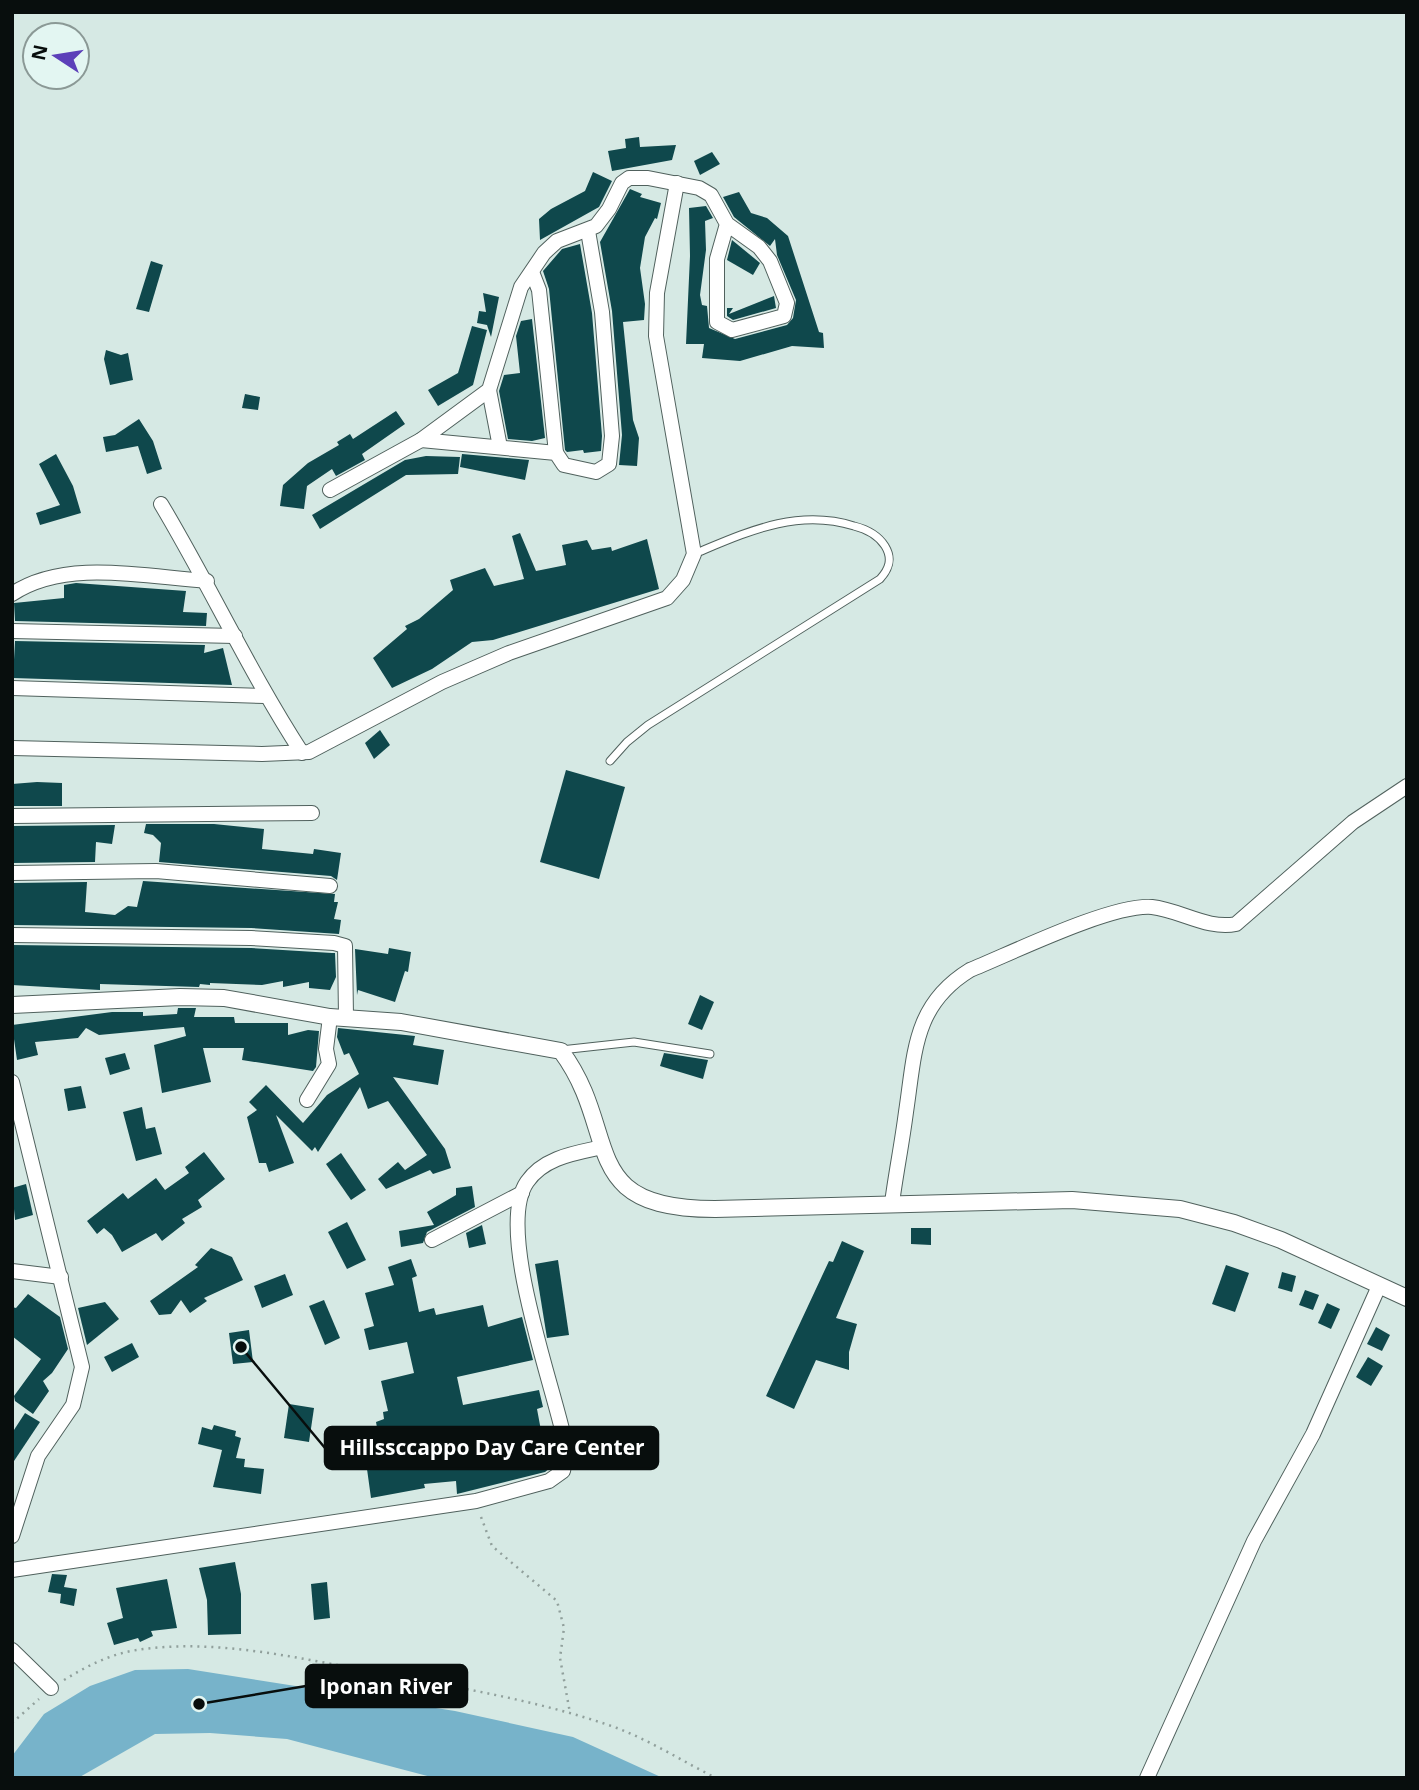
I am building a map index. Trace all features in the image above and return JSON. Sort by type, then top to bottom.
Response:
[{"type":"street","points":[[500,447],[489,390],[521,287],[550,246],[588,231],[602,220],[622,183],[629,178],[677,183],[705,191],[727,224],[759,247],[770,261],[787,303],[787,312],[778,320],[732,330],[718,322],[716,259],[727,224]]},
{"type":"street","points":[[12,748],[302,753],[328,744],[442,682],[509,653],[659,602],[683,580],[694,554],[656,337],[657,293],[677,183]]},
{"type":"street","points":[[532,272],[539,290],[555,453],[564,464],[596,472],[608,464],[612,456],[602,312],[588,231]]},
{"type":"street","points":[[330,491],[421,440],[489,390]]},
{"type":"street","points":[[421,440],[555,453]]},
{"type":"street","points":[[161,504],[207,581],[265,696],[302,753]]},
{"type":"street","points":[[12,594],[50,576],[78,572],[207,581]]},
{"type":"street","points":[[12,631],[234,636]]},
{"type":"street","points":[[12,688],[265,696]]},
{"type":"street","points":[[892,1203],[916,1040],[935,999],[955,979],[970,970],[1116,912],[1152,907],[1213,923],[1236,924],[1353,822],[1407,786]]},
{"type":"street","points":[[12,816],[312,813]]},
{"type":"street","points":[[12,873],[156,871],[330,886]]},
{"type":"street","points":[[12,935],[251,937],[345,946],[338,1017],[326,1049],[329,1064],[307,1100]]},
{"type":"street","points":[[12,1005],[180,997],[223,999],[338,1017],[401,1022],[561,1051],[574,1074],[603,1147],[628,1190],[661,1205],[715,1209],[1072,1200],[1180,1209],[1234,1223],[1281,1240],[1407,1298]]},
{"type":"street","points":[[12,1082],[80,1347],[82,1378],[74,1405],[38,1456],[27,1483],[12,1536]]},
{"type":"street","points":[[12,1570],[476,1501],[549,1481],[563,1471],[567,1459],[564,1434],[532,1326],[526,1289],[519,1239],[522,1193],[527,1181],[550,1162],[603,1147]]},
{"type":"street","points":[[432,1240],[522,1193]]},
{"type":"street","points":[[12,1271],[61,1277]]},
{"type":"street","points":[[1147,1778],[1254,1541],[1319,1421],[1379,1286]]},
{"type":"street","points":[[12,1650],[51,1688]]},
{"type":"lane","points":[[610,761],[627,741],[648,725],[880,579],[887,572],[890,560],[883,542],[876,535],[862,528],[820,518],[777,523],[694,554]]},
{"type":"lane","points":[[561,1051],[634,1042],[710,1054]]},
{"type":"path","points":[[476,1501],[492,1546],[557,1601],[564,1628],[560,1658],[570,1713]]},
{"type":"path","points":[[12,1723],[51,1688],[111,1656],[138,1650],[211,1648],[345,1667],[476,1691],[570,1713],[620,1730],[716,1778]]},
{"type":"water","points":[[188,1669],[455,1711],[573,1737],[663,1778],[435,1778],[287,1739],[210,1733],[155,1734],[78,1778],[12,1778],[12,1756],[44,1714],[90,1686],[135,1670]]},
{"type":"building","points":[[639,137],[640,147],[676,145],[672,160],[612,171],[608,151],[626,148],[625,139]]},
{"type":"building","points":[[712,152],[720,164],[700,175],[694,161]]},
{"type":"building","points":[[593,172],[612,181],[599,207],[540,240],[539,219],[551,209],[585,191]]},
{"type":"building","points":[[630,189],[642,194],[640,197],[661,203],[657,219],[655,218],[645,237],[640,268],[645,304],[644,320],[623,322],[633,420],[639,438],[637,466],[619,465],[622,435],[612,311],[600,242]]},
{"type":"building","points":[[739,192],[751,213],[767,218],[788,236],[819,332],[823,333],[824,348],[792,346],[740,361],[702,358],[704,344],[686,344],[689,208],[706,206],[713,218],[705,221],[706,250],[700,295],[702,305],[707,306],[709,328],[735,339],[787,325],[793,318],[796,300],[777,255],[775,239],[770,246],[734,217],[723,197]]},
{"type":"building","points":[[732,240],[760,263],[753,275],[727,260]]},
{"type":"building","points":[[580,244],[592,313],[602,436],[601,451],[584,453],[583,450],[565,450],[549,289],[543,271],[562,249]]},
{"type":"building","points":[[151,261],[163,265],[149,312],[136,309]]},
{"type":"building","points":[[483,293],[499,297],[491,337],[487,325],[477,323],[479,311],[486,312]]},
{"type":"building","points":[[774,296],[776,308],[733,320],[727,316],[727,308],[733,308],[729,314]]},
{"type":"building","points":[[532,319],[545,438],[532,441],[508,439],[499,391],[504,375],[520,373],[516,336],[521,321]]},
{"type":"building","points":[[472,326],[487,330],[473,385],[438,406],[428,390],[458,373]]},
{"type":"building","points":[[106,350],[121,355],[128,353],[133,380],[110,385],[104,359]]},
{"type":"building","points":[[245,394],[260,397],[258,410],[242,408]]},
{"type":"building","points":[[396,411],[405,424],[362,454],[365,460],[336,476],[332,469],[307,486],[304,509],[280,506],[283,485],[308,463],[339,445],[337,442],[350,434],[353,439]]},
{"type":"building","points":[[139,419],[153,441],[162,469],[147,474],[138,446],[106,452],[103,437],[115,435]]},
{"type":"building","points":[[56,454],[73,486],[81,513],[40,525],[36,513],[60,505],[39,464]]},
{"type":"building","points":[[462,454],[529,460],[525,480],[460,467]]},
{"type":"building","points":[[426,456],[460,457],[458,474],[406,475],[320,529],[312,515],[405,460]]},
{"type":"building","points":[[520,533],[536,571],[566,565],[562,545],[587,540],[592,550],[611,547],[612,551],[647,539],[659,589],[493,640],[472,642],[432,669],[392,688],[373,658],[407,629],[405,626],[419,619],[453,590],[450,580],[485,568],[494,586],[524,579],[512,536]]},
{"type":"building","points":[[76,583],[186,591],[183,612],[207,613],[206,626],[15,621],[14,603],[64,598],[64,585]]},
{"type":"building","points":[[15,641],[205,645],[204,653],[223,648],[232,685],[13,678]]},
{"type":"building","points":[[380,730],[390,745],[374,759],[365,743]]},
{"type":"building","points":[[566,770],[625,787],[599,879],[540,862]]},
{"type":"building","points":[[62,783],[62,806],[12,806],[12,784]]},
{"type":"building","points":[[146,824],[214,824],[264,829],[262,849],[313,854],[314,849],[341,853],[337,880],[331,876],[159,862],[161,843],[153,835],[144,833]]},
{"type":"building","points":[[115,825],[112,844],[96,842],[95,862],[12,863],[12,826]]},
{"type":"building","points":[[143,881],[335,894],[334,902],[338,902],[334,919],[341,920],[339,934],[251,928],[12,925],[12,883],[87,882],[85,912],[115,915],[128,906],[137,907]]},
{"type":"building","points":[[12,945],[251,948],[335,953],[336,977],[330,990],[309,988],[309,982],[283,987],[283,981],[262,985],[210,983],[200,984],[199,987],[100,984],[100,990],[12,985]]},
{"type":"building","points":[[389,948],[411,952],[408,972],[405,971],[395,1002],[358,990],[357,995],[355,949],[388,954]]},
{"type":"building","points":[[700,995],[714,1002],[702,1030],[688,1024]]},
{"type":"building","points":[[178,1008],[196,1008],[194,1017],[234,1017],[235,1023],[288,1023],[288,1035],[308,1030],[319,1031],[316,1067],[313,1071],[242,1060],[244,1048],[203,1048],[211,1082],[162,1093],[154,1045],[186,1036],[184,1027],[99,1035],[86,1028],[78,1038],[35,1042],[38,1055],[17,1060],[12,1025],[112,1012],[143,1012],[143,1016],[177,1014]]},
{"type":"building","points":[[338,1028],[415,1036],[413,1045],[444,1050],[438,1085],[393,1077],[445,1149],[451,1168],[433,1174],[430,1170],[386,1189],[378,1179],[398,1162],[405,1170],[427,1155],[388,1101],[368,1109],[360,1087],[318,1152],[315,1147],[312,1151],[276,1115],[294,1163],[269,1172],[266,1163],[259,1163],[247,1117],[257,1110],[249,1102],[266,1085],[303,1123],[327,1095],[359,1074],[349,1053],[344,1055],[337,1037]]},
{"type":"building","points":[[125,1053],[130,1069],[110,1075],[105,1058]]},
{"type":"building","points":[[664,1053],[708,1060],[703,1079],[660,1066]]},
{"type":"building","points":[[81,1086],[86,1108],[68,1111],[64,1089]]},
{"type":"building","points":[[142,1107],[146,1129],[155,1127],[162,1154],[136,1161],[123,1112]]},
{"type":"building","points":[[204,1152],[225,1179],[198,1200],[202,1207],[182,1219],[185,1223],[162,1241],[156,1233],[122,1252],[112,1235],[104,1228],[97,1234],[87,1221],[123,1193],[128,1199],[156,1178],[165,1190],[189,1173],[185,1167]]},
{"type":"building","points":[[341,1153],[366,1190],[351,1200],[326,1164]]},
{"type":"building","points":[[26,1184],[33,1215],[15,1220],[12,1188]]},
{"type":"building","points":[[472,1186],[475,1207],[427,1232],[423,1243],[401,1247],[399,1231],[434,1225],[427,1212],[456,1195],[456,1188]]},
{"type":"building","points":[[347,1222],[366,1260],[347,1269],[328,1232]]},
{"type":"building","points":[[482,1225],[486,1244],[469,1248],[466,1233]]},
{"type":"building","points":[[911,1228],[931,1228],[931,1245],[911,1244]]},
{"type":"building","points":[[842,1241],[864,1251],[836,1318],[857,1324],[849,1352],[849,1370],[816,1360],[794,1409],[766,1396],[829,1261],[833,1262]]},
{"type":"building","points":[[211,1248],[232,1257],[243,1280],[204,1298],[207,1301],[190,1313],[181,1300],[171,1314],[159,1315],[150,1301],[198,1267],[195,1265]]},
{"type":"building","points":[[411,1259],[417,1276],[412,1278],[419,1312],[434,1308],[436,1315],[483,1305],[488,1327],[522,1317],[533,1360],[457,1377],[463,1405],[539,1390],[543,1407],[537,1409],[545,1452],[554,1450],[554,1465],[545,1472],[457,1494],[456,1481],[424,1484],[425,1488],[371,1498],[367,1469],[384,1466],[376,1422],[384,1419],[383,1412],[388,1411],[381,1381],[414,1373],[407,1342],[369,1350],[364,1329],[374,1326],[365,1293],[394,1285],[388,1267]],"holes":[[[515,1437],[520,1463],[497,1469],[489,1445]]]},
{"type":"building","points":[[558,1260],[569,1335],[547,1338],[535,1264]]},
{"type":"building","points":[[1226,1265],[1249,1273],[1235,1312],[1212,1304]]},
{"type":"building","points":[[1282,1272],[1296,1276],[1292,1292],[1278,1288]]},
{"type":"building","points":[[285,1274],[293,1295],[262,1308],[254,1286]]},
{"type":"building","points":[[1305,1290],[1319,1295],[1313,1310],[1299,1305]]},
{"type":"building","points":[[28,1294],[60,1317],[68,1349],[52,1373],[43,1381],[49,1391],[33,1414],[15,1401],[14,1396],[41,1359],[12,1336],[12,1307],[16,1308]]},
{"type":"building","points":[[324,1300],[340,1338],[325,1345],[309,1306]]},
{"type":"building","points":[[105,1302],[119,1319],[87,1345],[78,1308]]},
{"type":"building","points":[[1327,1303],[1340,1309],[1331,1329],[1318,1323]]},
{"type":"building","points":[[1376,1327],[1390,1335],[1382,1351],[1367,1344]]},
{"type":"building","points":[[249,1330],[253,1362],[233,1364],[229,1333]]},
{"type":"building","points":[[132,1343],[139,1357],[112,1372],[104,1357]]},
{"type":"building","points":[[1368,1357],[1383,1366],[1371,1386],[1356,1377]]},
{"type":"building","points":[[289,1404],[314,1408],[309,1442],[284,1438]]},
{"type":"building","points":[[25,1413],[40,1422],[12,1464],[12,1433]]},
{"type":"building","points":[[214,1425],[236,1431],[235,1436],[241,1438],[236,1458],[245,1459],[244,1467],[264,1469],[261,1494],[213,1487],[222,1450],[198,1444],[202,1427],[212,1430]]},
{"type":"building","points":[[235,1562],[241,1594],[241,1634],[208,1635],[207,1600],[199,1568]]},
{"type":"building","points":[[52,1574],[67,1575],[64,1587],[77,1589],[74,1606],[60,1603],[61,1594],[48,1592]]},
{"type":"building","points":[[167,1579],[177,1628],[151,1631],[153,1636],[140,1642],[138,1638],[114,1645],[107,1623],[123,1618],[116,1588]]},
{"type":"building","points":[[327,1582],[330,1618],[314,1620],[311,1584]]},
{"type":"place","name":"Hillssccappo Day Care Center","points":[[241,1347]]},
{"type":"place","name":"Iponan River","points":[[199,1704]]}]
